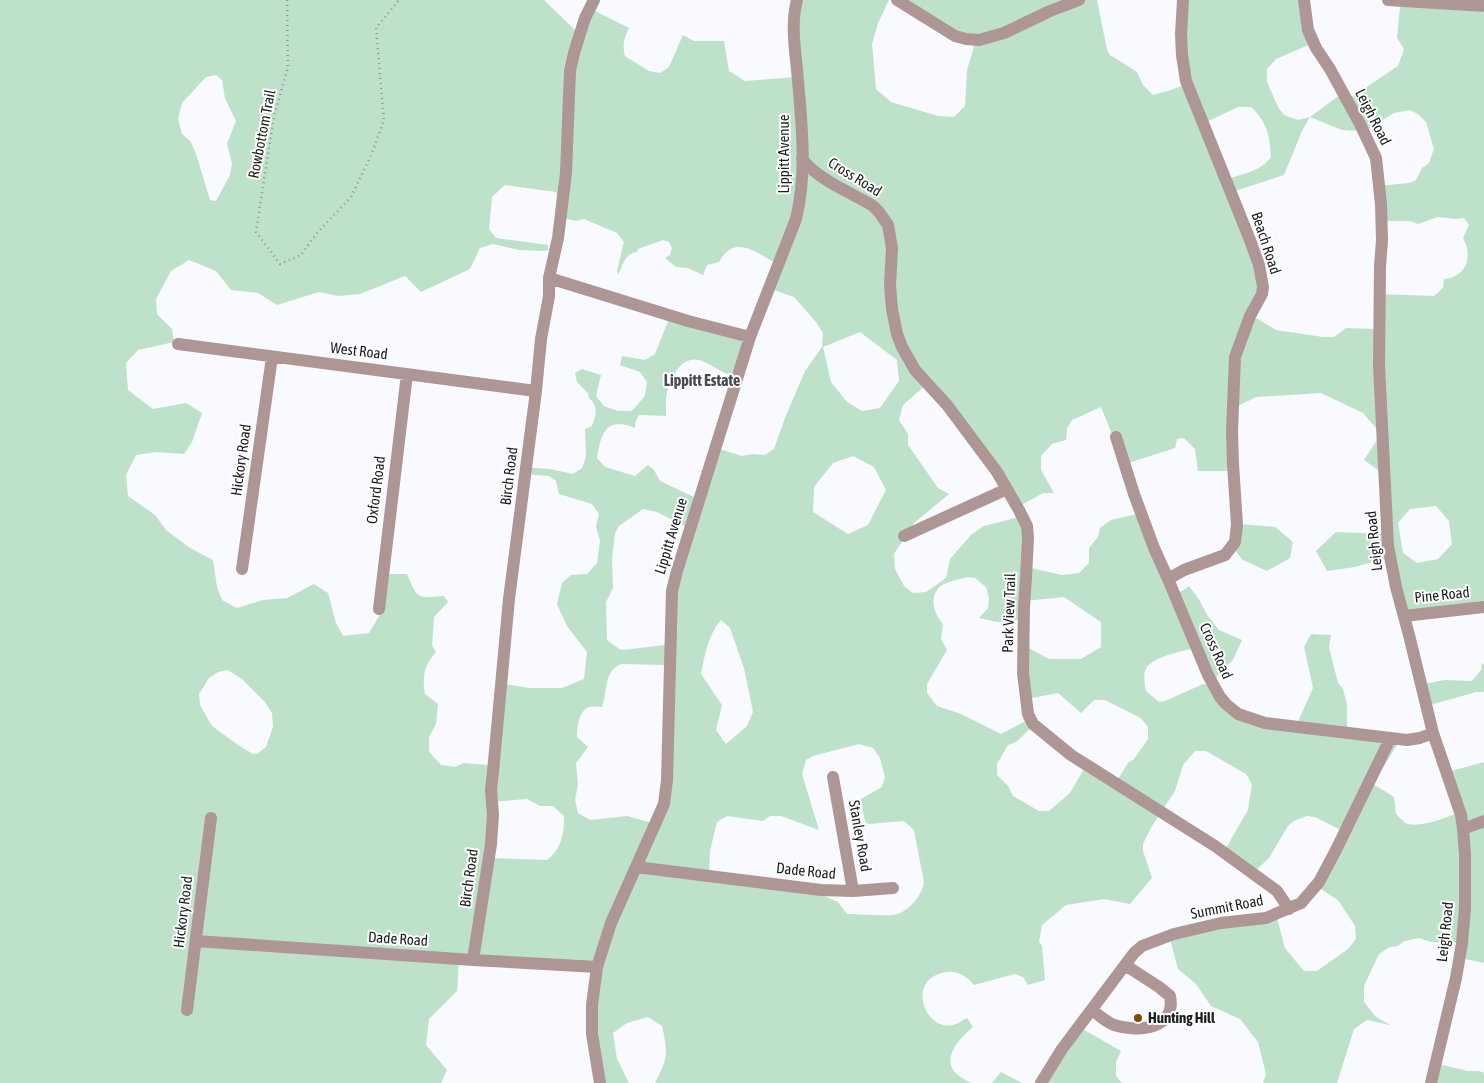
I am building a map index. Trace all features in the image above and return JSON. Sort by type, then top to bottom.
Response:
[{"type":"street","name":"Birch Road","points":[[472,960],[491,844],[493,815],[491,790],[509,599],[541,339],[558,238],[566,173],[570,71],[585,18],[594,0]]},
{"type":"street","name":"Lippitt Avenue","points":[[600,1083],[592,1034],[592,1005],[597,967],[611,923],[664,804],[672,591],[750,337],[796,219],[800,201],[802,159],[801,114],[794,36],[797,0]]},
{"type":"street","points":[[897,0],[955,36],[979,40],[1004,33],[1050,11],[1079,0]]},
{"type":"street","name":"Beach Road","points":[[1168,578],[1225,555],[1234,542],[1238,525],[1232,431],[1235,357],[1250,316],[1262,294],[1263,288],[1259,265],[1250,240],[1186,81],[1181,34],[1183,0]]},
{"type":"street","name":"Leigh Road","points":[[1304,0],[1308,30],[1316,48],[1330,69],[1376,158],[1382,231],[1379,365],[1383,414],[1388,546],[1420,684],[1463,829],[1465,908],[1462,943],[1454,987],[1431,1083]]},
{"type":"street","points":[[1388,0],[1484,6]]},
{"type":"street","name":"Cross Road","points":[[802,159],[822,178],[873,206],[888,225]]},
{"type":"street","name":"Park View Trail","points":[[888,225],[892,248],[890,285],[892,309],[897,334],[902,347],[915,370],[947,405],[997,472],[1026,526],[1028,538],[1023,673],[1028,714],[1033,724],[1070,755],[1183,825],[1277,891],[1289,909]]},
{"type":"street","points":[[550,278],[688,321],[750,337]]},
{"type":"street","name":"West Road","points":[[178,344],[536,391]]},
{"type":"street","name":"Hickory Road","points":[[242,569],[272,357]]},
{"type":"street","name":"Oxford Road","points":[[379,609],[407,374]]},
{"type":"street","name":"Cross Road","points":[[1116,437],[1154,548],[1208,676],[1220,697],[1238,714],[1265,724],[1390,739],[1407,740],[1433,733]]},
{"type":"street","points":[[904,536],[1007,489]]},
{"type":"street","name":"Pine Road","points":[[1404,616],[1484,607]]},
{"type":"street","name":"Summit Road","points":[[1040,1083],[1062,1049],[1134,953],[1142,946],[1174,934],[1221,923],[1266,918],[1301,903],[1319,882],[1390,739]]},
{"type":"street","name":"Stanley Road","points":[[833,777],[853,891],[893,888]]},
{"type":"street","name":"Hickory Road","points":[[187,1010],[211,818]]},
{"type":"street","points":[[1463,829],[1484,821]]},
{"type":"street","name":"Dade Road","points":[[636,867],[821,890],[853,891]]},
{"type":"street","name":"Dade Road","points":[[196,941],[597,967]]},
{"type":"street","points":[[1092,1010],[1103,1019],[1127,1028],[1136,1029],[1148,1027],[1165,1019],[1170,1013],[1170,996],[1125,965]]},
{"type":"path","name":"Rowbottom Trail","points":[[287,0],[288,67],[274,116],[256,232],[280,264],[300,255],[316,234],[351,197],[372,153],[384,120],[376,28],[399,0]]},
{"type":"green space","points":[[0,0],[544,0],[576,31],[591,9],[629,28],[624,42],[625,56],[649,71],[660,73],[669,67],[683,35],[694,41],[724,41],[729,71],[745,81],[795,77],[797,0],[889,0],[878,23],[872,44],[876,89],[891,102],[938,116],[954,117],[965,106],[967,70],[974,47],[904,0],[1097,0],[1107,50],[1110,55],[1137,72],[1143,85],[1153,95],[1184,85],[1182,0],[1303,0],[1311,44],[1276,59],[1267,69],[1267,82],[1278,107],[1284,115],[1298,120],[1310,117],[1337,97],[1346,101],[1398,66],[1404,49],[1397,38],[1400,7],[1398,6],[1484,12],[1484,610],[1406,620],[1386,558],[1355,567],[1327,571],[1316,551],[1336,532],[1381,534],[1382,473],[1364,460],[1381,434],[1363,413],[1321,393],[1256,397],[1234,408],[1233,471],[1198,471],[1195,449],[1184,438],[1177,439],[1175,448],[1125,464],[1101,407],[1072,420],[1067,428],[1066,440],[1052,444],[1041,456],[1041,470],[1054,493],[1043,493],[1018,507],[927,384],[903,405],[899,420],[908,434],[908,445],[938,488],[949,494],[914,523],[894,554],[895,569],[904,586],[913,593],[926,592],[946,578],[950,559],[972,534],[984,526],[1019,517],[1023,524],[1026,567],[1062,575],[1079,573],[1089,563],[1089,548],[1098,537],[1100,528],[1111,520],[1141,513],[1174,593],[1182,591],[1189,586],[1219,630],[1242,640],[1233,660],[1220,672],[1211,685],[1241,719],[1294,731],[1313,688],[1304,647],[1311,634],[1331,635],[1329,647],[1338,683],[1343,689],[1347,705],[1347,734],[1397,745],[1373,784],[1394,797],[1396,814],[1403,821],[1414,825],[1432,822],[1455,814],[1444,773],[1484,762],[1484,963],[1461,958],[1461,943],[1431,942],[1419,938],[1404,941],[1398,946],[1390,947],[1379,954],[1364,986],[1364,1002],[1375,1016],[1390,1025],[1367,1020],[1354,1029],[1337,1083],[1263,1083],[1266,1074],[1258,1042],[1240,1019],[1211,1006],[1196,984],[1178,969],[1170,939],[1276,915],[1285,948],[1304,971],[1317,971],[1348,949],[1356,939],[1355,926],[1338,900],[1316,886],[1343,831],[1315,817],[1307,816],[1294,821],[1288,826],[1269,858],[1251,875],[1222,855],[1248,810],[1252,784],[1246,774],[1206,751],[1195,751],[1183,765],[1175,791],[1152,826],[1143,844],[1143,851],[1152,878],[1130,904],[1104,899],[1066,905],[1042,925],[1039,942],[1042,946],[1045,980],[1028,985],[1023,977],[1015,974],[974,985],[962,975],[955,972],[947,972],[934,976],[926,984],[923,993],[923,1003],[927,1013],[934,1021],[943,1025],[953,1025],[967,1018],[973,1027],[956,1045],[950,1062],[955,1073],[971,1083],[655,1083],[665,1061],[666,1049],[662,1026],[648,1017],[627,1023],[613,1033],[617,1059],[629,1083],[598,1083],[595,971],[459,960],[457,991],[429,1019],[426,1045],[447,1070],[441,1083],[0,1083]],"holes":[[[216,75],[222,80],[225,98],[236,121],[227,144],[232,163],[230,175],[216,201],[210,200],[191,142],[182,134],[178,119],[182,103],[206,77]],[[1238,107],[1251,107],[1261,118],[1270,142],[1271,157],[1262,166],[1245,174],[1226,179],[1204,123]],[[1410,110],[1418,114],[1426,122],[1434,149],[1429,163],[1422,168],[1416,180],[1409,183],[1378,186],[1381,221],[1410,221],[1418,224],[1438,217],[1464,218],[1469,225],[1463,238],[1467,252],[1466,264],[1458,274],[1444,279],[1443,288],[1434,296],[1377,294],[1374,329],[1346,328],[1334,337],[1276,330],[1251,315],[1260,284],[1229,193],[1284,175],[1302,131],[1310,117],[1342,130],[1365,131],[1394,113]],[[505,185],[556,192],[555,216],[576,221],[584,219],[617,233],[624,242],[617,270],[618,275],[625,260],[630,255],[637,252],[638,249],[663,240],[669,242],[672,248],[670,255],[665,258],[676,267],[688,268],[703,275],[707,265],[719,262],[731,249],[738,247],[753,250],[776,263],[768,288],[794,297],[823,333],[822,347],[805,371],[774,449],[765,455],[753,454],[742,456],[716,448],[696,498],[660,481],[654,470],[648,465],[635,476],[605,467],[597,458],[603,434],[612,425],[618,424],[635,428],[639,415],[666,416],[666,395],[670,384],[675,373],[688,361],[703,361],[734,377],[746,341],[669,319],[655,354],[645,360],[622,356],[620,365],[640,372],[647,382],[645,396],[632,411],[618,411],[604,406],[596,396],[601,375],[582,369],[575,373],[577,382],[588,393],[596,411],[592,426],[585,429],[586,457],[582,468],[573,474],[550,469],[520,467],[523,474],[549,476],[556,481],[559,494],[592,504],[599,514],[596,527],[600,541],[597,563],[587,574],[571,575],[562,583],[557,604],[567,626],[587,652],[584,679],[562,688],[529,688],[498,683],[488,765],[464,763],[455,767],[441,765],[429,752],[429,737],[436,724],[438,704],[425,694],[424,688],[426,667],[436,652],[432,645],[434,617],[448,602],[444,596],[419,596],[407,574],[388,574],[381,613],[369,633],[343,636],[336,623],[328,593],[314,584],[287,598],[263,600],[237,608],[222,600],[217,587],[213,560],[190,548],[166,530],[155,515],[128,496],[126,475],[136,455],[156,452],[184,454],[192,442],[202,413],[186,403],[153,409],[128,390],[126,363],[138,350],[174,342],[172,329],[157,314],[156,299],[171,271],[189,260],[216,271],[231,290],[258,293],[277,305],[319,292],[338,296],[360,294],[405,276],[421,292],[470,269],[480,248],[493,244],[519,250],[548,250],[548,245],[496,238],[489,229],[492,197]],[[860,332],[897,360],[899,381],[880,408],[862,411],[847,402],[831,382],[823,347]],[[853,456],[874,467],[886,490],[868,525],[848,534],[813,512],[814,487],[833,463]],[[1436,506],[1449,521],[1452,544],[1438,559],[1417,563],[1403,553],[1398,523],[1410,509]],[[643,509],[657,512],[686,527],[665,645],[623,650],[607,640],[606,602],[613,588],[612,559],[615,533],[619,526]],[[967,577],[975,578],[986,587],[989,598],[988,608],[979,618],[997,622],[1018,620],[1025,601],[1064,597],[1101,622],[1101,647],[1081,659],[1049,659],[1025,646],[1027,699],[1058,693],[1081,713],[1094,700],[1105,700],[1141,718],[1148,727],[1148,739],[1134,759],[1128,763],[1115,784],[1084,769],[1070,793],[1049,811],[1039,811],[1013,796],[1008,786],[997,775],[997,764],[1008,745],[1016,742],[1030,729],[1029,719],[1001,734],[961,714],[937,706],[927,693],[927,684],[947,650],[941,639],[943,624],[937,615],[934,605],[937,590],[946,583]],[[721,620],[730,628],[744,668],[753,712],[747,726],[726,744],[716,730],[722,705],[701,674],[710,638]],[[1195,648],[1210,685],[1203,684],[1159,702],[1146,691],[1145,670],[1156,660]],[[622,664],[665,665],[661,807],[652,823],[627,816],[590,820],[578,813],[575,800],[578,785],[576,763],[588,747],[577,737],[578,724],[581,715],[586,709],[602,707],[609,676],[616,667]],[[228,670],[243,680],[265,702],[272,713],[273,727],[266,747],[257,754],[253,754],[212,726],[200,705],[199,694],[209,678],[218,672]],[[859,744],[873,748],[880,758],[885,777],[882,787],[861,799],[865,822],[868,824],[904,821],[914,830],[924,882],[918,897],[907,909],[894,915],[847,914],[838,902],[822,895],[709,877],[710,851],[717,822],[727,816],[763,821],[770,816],[781,816],[819,830],[802,774],[806,760],[813,756]],[[527,799],[540,806],[553,806],[564,816],[564,828],[559,846],[547,860],[490,858],[490,802]]]},
{"type":"green space","points":[[1239,524],[1275,527],[1293,542],[1290,558],[1267,571],[1243,560],[1232,547]]},
{"type":"green space","points":[[1482,663],[1484,665],[1484,692],[1476,692],[1423,707],[1419,685],[1445,680],[1472,681],[1481,670]]},
{"type":"green space","points":[[1079,1027],[1121,1051],[1116,1062],[1116,1076],[1122,1083],[1040,1083]]},
{"type":"green space","points":[[1438,1064],[1484,1073],[1484,1083],[1435,1083]]},
{"type":"green space","points":[[1001,1072],[1022,1083],[992,1083]]},
{"type":"place","name":"Hunting Hill","points":[[1138,1018]]},
{"type":"district","name":"Lippitt Estate","points":[[702,380]]}]
